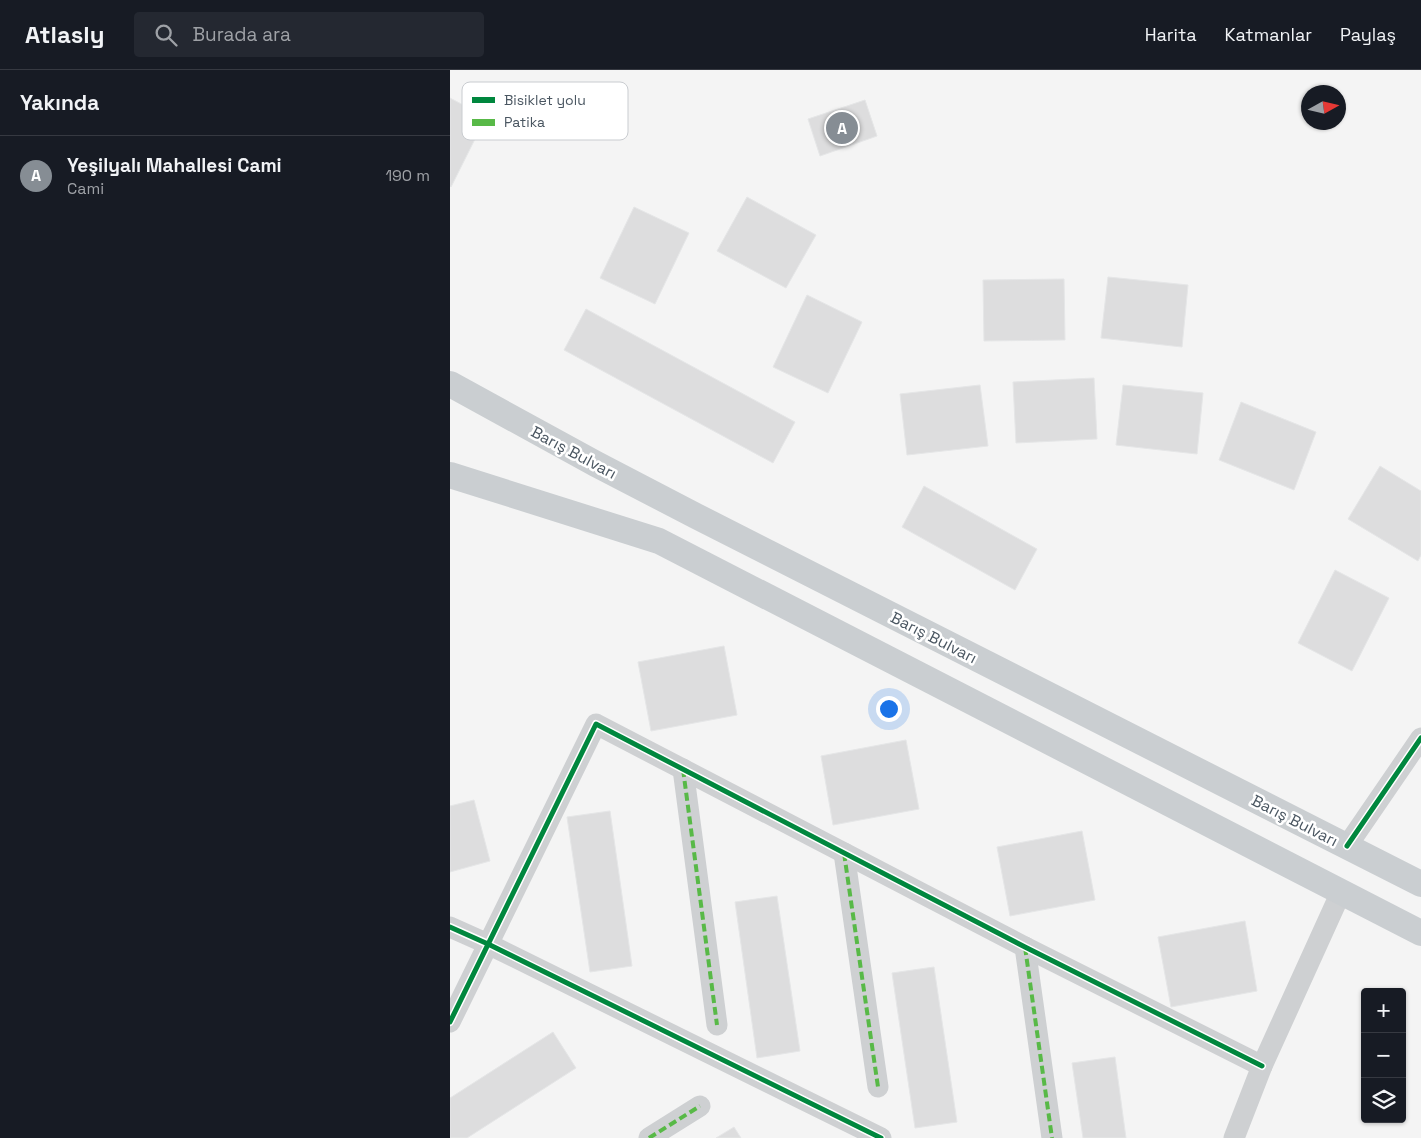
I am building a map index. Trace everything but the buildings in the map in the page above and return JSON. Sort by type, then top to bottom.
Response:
[{"type":"main road","name":"Barış Bulvarı","points":[[450,384],[689,513],[1421,884]]},
{"type":"main road","points":[[450,476],[659,541],[1421,934]]},
{"type":"street","points":[[450,1022],[596,724],[1025,947],[1262,1066]]},
{"type":"street","points":[[1347,846],[1421,738]]},
{"type":"street","points":[[683,769],[717,1025]]},
{"type":"street","points":[[844,853],[878,1087]]},
{"type":"street","points":[[1234,1138],[1262,1066],[1341,892]]},
{"type":"street","points":[[450,927],[881,1138]]},
{"type":"street","points":[[1025,947],[1052,1138]]},
{"type":"street","points":[[649,1138],[700,1106]]},
{"type":"marked path","points":[[683,769],[717,1025]]},
{"type":"marked path","points":[[844,853],[878,1087]]},
{"type":"marked path","points":[[1025,947],[1052,1138]]},
{"type":"marked path","points":[[649,1138],[700,1106]]},
{"type":"cycle path","points":[[450,1022],[596,724],[1025,947],[1262,1066]]},
{"type":"cycle path","points":[[1347,846],[1421,738]]},
{"type":"cycle path","points":[[450,927],[881,1138]]},
{"type":"place","name":"Yeşilyalı Mahallesi Cami","points":[[842,128]]}]
